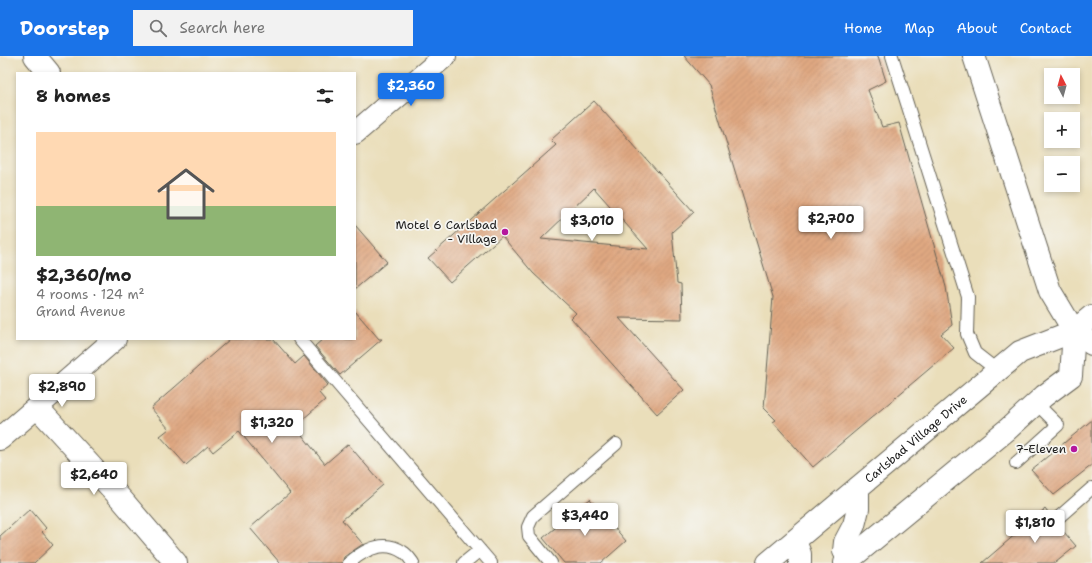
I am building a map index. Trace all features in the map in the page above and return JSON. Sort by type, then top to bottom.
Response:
[{"type":"main road","points":[[35,56],[48,72]]},
{"type":"main road","points":[[356,132],[445,56]]},
{"type":"main road","points":[[974,56],[1050,290],[1074,331],[1092,344]]},
{"type":"main road","name":"Carlsbad Village Drive","points":[[768,563],[1020,352],[1074,331],[1092,316]]},
{"type":"main road","points":[[858,488],[858,509],[854,525],[845,542],[844,551],[849,562],[1008,429],[1036,403],[1071,376],[1074,331]]},
{"type":"main road","points":[[0,439],[114,340]]},
{"type":"main road","points":[[37,407],[123,501],[176,563]]},
{"type":"main road","points":[[795,541],[800,554],[800,563]]},
{"type":"lane","points":[[892,56],[968,297],[967,334],[975,353],[998,371]]},
{"type":"lane","points":[[300,340],[491,563]]},
{"type":"lane","points":[[1016,463],[1058,425],[1036,403]]},
{"type":"lane","points":[[551,563],[529,536],[528,527],[533,516],[616,444]]},
{"type":"lane","points":[[1059,517],[1092,488]]},
{"type":"lane","points":[[349,563],[370,548],[381,546],[393,547],[403,552],[413,563]]},
{"type":"lane","points":[[464,563],[480,550]]},
{"type":"building","points":[[684,56],[878,56],[886,81],[868,90],[882,127],[899,123],[946,287],[952,325],[941,334],[954,348],[813,467],[773,422],[776,420],[764,408],[773,297],[709,85]]},
{"type":"building","points":[[594,101],[694,212],[672,232],[677,283],[681,284],[682,319],[619,318],[684,390],[657,414],[571,318],[576,313],[533,273],[502,236],[450,282],[428,258],[556,145],[551,140]],"holes":[[[594,188],[648,249],[541,239]]]},
{"type":"building","points":[[356,226],[387,262],[356,288]]},
{"type":"building","points":[[356,312],[379,339],[382,339],[340,375],[315,346],[322,340],[356,340]]},
{"type":"building","points":[[229,340],[274,340],[295,364],[304,356],[328,385],[319,393],[325,400],[295,426],[325,464],[348,444],[383,485],[342,520],[363,544],[344,557],[342,563],[280,563],[250,528],[290,493],[239,431],[213,452],[208,446],[186,465],[160,436],[169,429],[151,408]]},
{"type":"building","name":"7-Eleven","points":[[1092,420],[1092,465],[1054,495],[1031,470]]},
{"type":"building","points":[[590,499],[626,541],[601,563],[564,563],[543,538]]},
{"type":"building","points":[[30,509],[46,528],[42,532],[53,545],[34,563],[0,563],[0,536]]},
{"type":"building","points":[[1045,509],[1052,518],[1053,522],[1057,524],[1076,546],[1055,563],[982,563]]},
{"type":"place","name":"Motel 6 Carlsbad - Village","points":[[505,232]]},
{"type":"place","name":"7-Eleven","points":[[1074,449]]}]
